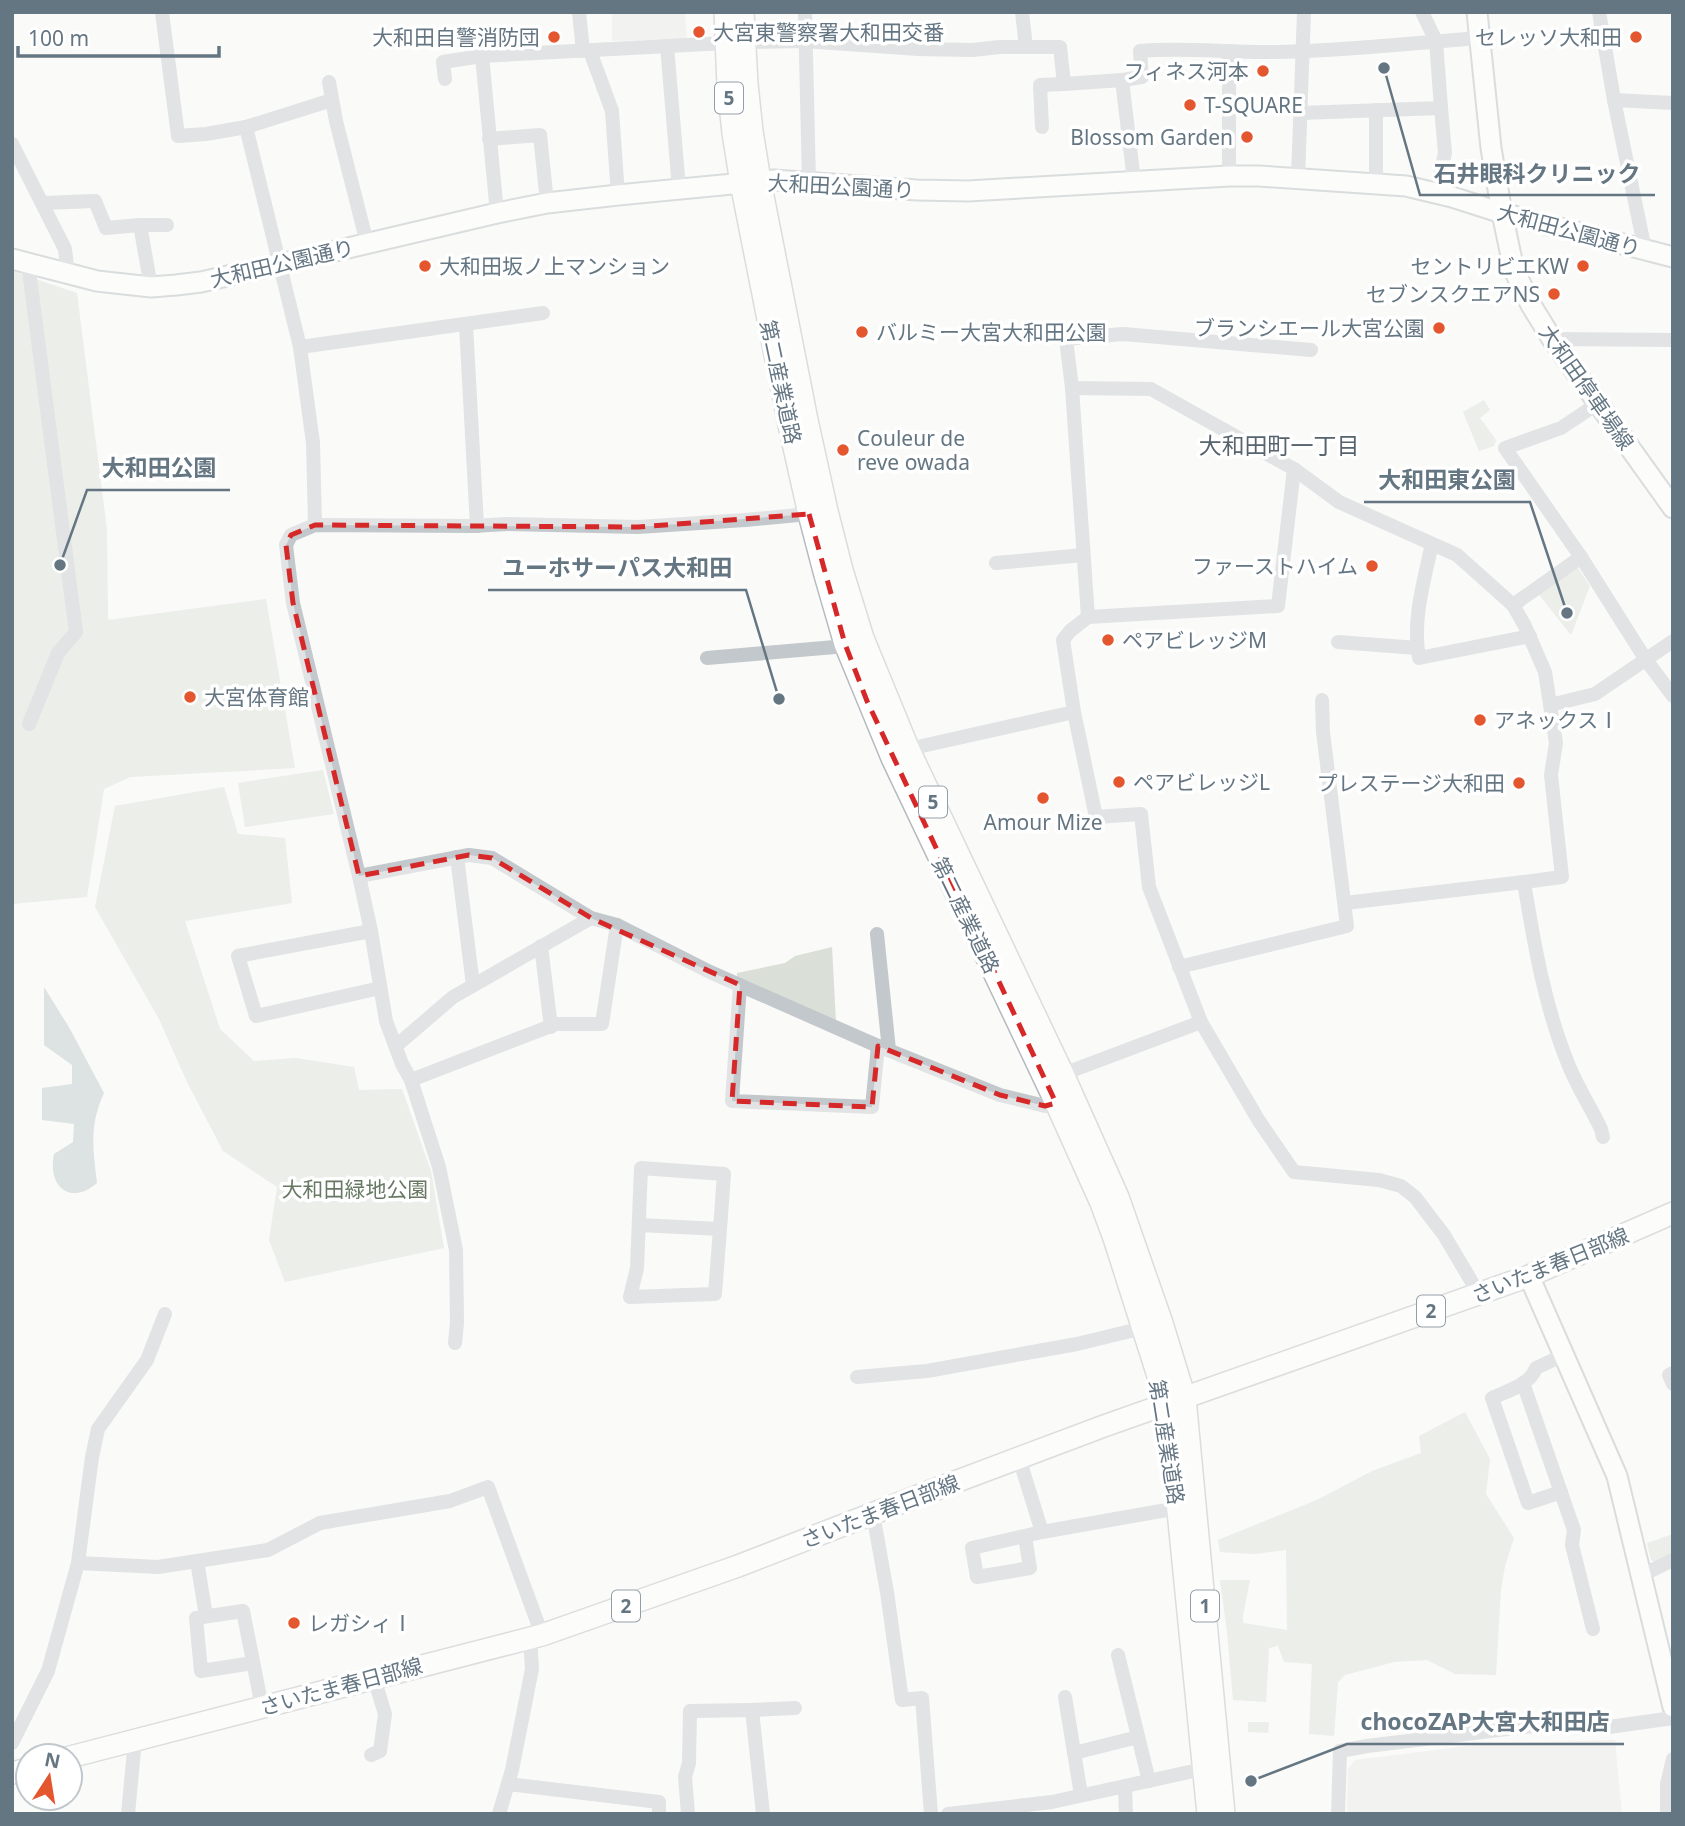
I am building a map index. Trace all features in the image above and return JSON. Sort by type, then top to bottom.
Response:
[{"type":"main road","name":"第二産業道路","points":[[725,12],[735,42],[752,131],[751,182],[789,425],[809,513],[845,644],[900,754],[1056,1089],[1101,1203],[1143,1328],[1175,1401],[1178,1508],[1212,1767],[1224,1814]]},
{"type":"main road","name":"第二産業道路","points":[[735,42],[743,12]]},
{"type":"main road","name":"第二産業道路","points":[[751,182],[830,523],[900,754]]},
{"type":"main road","name":"第二産業道路","points":[[1056,1089],[1100,1154],[1132,1234],[1175,1401],[1212,1767],[1208,1814]]},
{"type":"main road","name":"さいたま春日部線","points":[[84,1753],[536,1636],[738,1566],[1175,1401],[1529,1276],[1673,1213]]},
{"type":"street","points":[[162,12],[178,136],[246,127],[332,100]]},
{"type":"street","points":[[579,12],[587,51],[612,111],[618,195]]},
{"type":"street","points":[[805,12],[809,182]]},
{"type":"street","points":[[1022,12],[1026,47]]},
{"type":"street","points":[[1298,178],[1304,12]]},
{"type":"street","points":[[1422,12],[1436,41],[1445,153],[1436,193]]},
{"type":"street","name":"大和田停車場線","points":[[1477,12],[1491,148],[1514,270],[1552,339],[1673,507]]},
{"type":"street","points":[[1599,12],[1645,250]]},
{"type":"street","points":[[1042,127],[1040,85],[1142,77],[1140,51],[1168,48],[1229,52],[1303,52],[1479,38]]},
{"type":"street","points":[[445,79],[443,62],[482,56],[735,42],[804,41],[918,49],[1060,47],[1064,84]]},
{"type":"street","points":[[667,46],[679,189]]},
{"type":"street","points":[[1229,52],[1229,176]]},
{"type":"street","points":[[482,56],[497,213]]},
{"type":"street","points":[[1122,80],[1135,181]]},
{"type":"street","points":[[328,82],[367,243]]},
{"type":"street","points":[[1614,100],[1673,103]]},
{"type":"street","points":[[1300,113],[1441,108]]},
{"type":"street","points":[[1376,110],[1376,183]]},
{"type":"street","points":[[246,127],[300,347],[313,443],[315,526]]},
{"type":"street","points":[[489,139],[540,135],[547,203]]},
{"type":"street","points":[[12,144],[65,249],[68,275]]},
{"type":"street","name":"大和田公園通り","points":[[20,261],[97,281],[151,287],[201,282],[547,203],[618,195],[751,182],[809,182],[968,191],[1229,176],[1406,186],[1673,257]]},
{"type":"street","points":[[43,203],[95,201],[106,228],[167,225]]},
{"type":"street","points":[[140,225],[151,287]]},
{"type":"street","points":[[20,261],[76,632],[58,653],[29,724]]},
{"type":"street","points":[[300,347],[543,313]]},
{"type":"street","points":[[466,325],[477,526]]},
{"type":"street","points":[[1088,617],[1072,388],[1066,339],[1123,334],[1311,350]]},
{"type":"street","points":[[1552,339],[1673,340]]},
{"type":"street","points":[[1072,388],[1151,389],[1294,469],[1339,502],[1457,555],[1513,605],[1530,636],[1545,672],[1556,743],[1551,775],[1562,877],[1345,903]]},
{"type":"street","points":[[1597,404],[1561,428],[1505,448],[1581,557],[1646,660],[1673,696]]},
{"type":"street","points":[[1294,469],[1278,606],[1088,617],[1063,640],[1074,712],[1096,817],[1141,814],[1149,887],[1201,1022],[1252,1110],[1294,1172],[1379,1180],[1401,1186],[1415,1198],[1444,1236],[1479,1294]]},
{"type":"street","points":[[455,1343],[456,1250],[439,1167],[411,1080],[386,1021],[359,876],[293,603],[286,545],[291,535],[315,526],[508,524],[638,527],[809,513]]},
{"type":"street","points":[[1432,544],[1418,607],[1419,658],[1530,636]]},
{"type":"street","points":[[996,563],[1083,555]]},
{"type":"street","points":[[1513,605],[1581,557]]},
{"type":"street","points":[[1550,705],[1595,694],[1673,640]]},
{"type":"street","points":[[1338,642],[1417,648]]},
{"type":"street","points":[[707,658],[845,644]]},
{"type":"street","points":[[1179,967],[1347,926],[1323,732],[1322,701]]},
{"type":"street","points":[[900,754],[1074,712]]},
{"type":"street","points":[[359,876],[469,855],[492,858],[591,918],[617,925],[710,972],[883,1048],[1000,1095],[1045,1106],[1056,1089],[1201,1022]]},
{"type":"street","points":[[457,858],[473,985]]},
{"type":"street","points":[[1524,882],[1548,1005],[1569,1066],[1603,1137]]},
{"type":"street","points":[[396,1046],[453,997],[591,918]]},
{"type":"street","points":[[411,1080],[556,1024],[602,1024],[617,925]]},
{"type":"street","points":[[371,931],[238,956],[256,1016],[380,988]]},
{"type":"street","points":[[740,985],[732,1101],[872,1107],[883,1048],[877,934]]},
{"type":"street","points":[[541,946],[551,1027]]},
{"type":"street","points":[[641,1168],[723,1174],[720,1229],[715,1294],[629,1297],[637,1268],[641,1168]]},
{"type":"street","points":[[639,1225],[720,1229]]},
{"type":"street","points":[[1529,1276],[1617,1476],[1673,1707]]},
{"type":"street","points":[[12,1743],[48,1671],[78,1563],[98,1429],[147,1360],[164,1314]]},
{"type":"street","points":[[857,1377],[927,1371],[1077,1345],[1143,1328]]},
{"type":"street","points":[[1561,1492],[1528,1503],[1492,1398],[1533,1377],[1536,1368],[1563,1354]]},
{"type":"street","points":[[1673,1373],[1669,1375],[1673,1384]]},
{"type":"street","points":[[1523,1383],[1574,1531],[1572,1545],[1593,1629]]},
{"type":"street","points":[[1019,1458],[1042,1532]]},
{"type":"street","points":[[78,1563],[158,1567],[268,1550],[320,1523],[450,1501],[488,1487],[536,1636],[532,1669],[508,1784],[499,1814]]},
{"type":"street","points":[[1025,1536],[1178,1508]]},
{"type":"street","points":[[873,1514],[902,1700],[922,1698],[931,1814]]},
{"type":"street","points":[[1642,1575],[1673,1560]]},
{"type":"street","points":[[197,1561],[206,1616]]},
{"type":"street","points":[[253,1663],[201,1671],[196,1618],[243,1611],[262,1707]]},
{"type":"street","points":[[1118,1655],[1149,1781]]},
{"type":"street","points":[[371,1755],[380,1751],[385,1714],[374,1678]]},
{"type":"street","points":[[1065,1697],[1081,1795]]},
{"type":"street","points":[[688,1814],[685,1777],[689,1763],[690,1712],[795,1708]]},
{"type":"street","points":[[752,1710],[763,1814]]},
{"type":"street","points":[[1338,1814],[1340,1751],[1531,1727],[1602,1728],[1673,1718]]},
{"type":"street","points":[[1074,1753],[1138,1737]]},
{"type":"street","points":[[128,1814],[135,1740]]},
{"type":"street","points":[[1667,1814],[1667,1784],[1673,1759]]},
{"type":"street","points":[[948,1814],[1052,1802],[1212,1767]]},
{"type":"street","points":[[508,1784],[659,1802],[659,1814]]},
{"type":"street","points":[[1125,1786],[1126,1814]]},
{"type":"highlighted area","points":[[809,514],[845,644],[867,701],[1056,1103],[1045,1106],[1000,1095],[878,1046],[872,1107],[732,1101],[740,985],[591,918],[492,858],[469,855],[359,876],[293,603],[286,545],[291,535],[315,525],[638,527]]},
{"type":"shaded area","points":[[612,12],[685,12],[687,39],[612,41]]},
{"type":"shaded area","points":[[44,987],[104,1093],[94,1127],[97,1183],[78,1193],[63,1190],[54,1176],[53,1166],[54,1154],[73,1142],[74,1124],[42,1120],[42,1088],[72,1084],[72,1065],[44,1045]]},
{"type":"shaded area","points":[[1615,1740],[1622,1814],[1347,1814],[1348,1769],[1355,1760],[1483,1744]]},
{"type":"green space","points":[[12,271],[77,293],[107,530],[108,620],[266,599],[295,768],[130,777],[104,789],[87,897],[12,904]]},
{"type":"green space","points":[[1484,400],[1490,410],[1480,418],[1496,440],[1494,446],[1479,451],[1463,412]]},
{"type":"green space","points":[[1576,565],[1590,586],[1571,635],[1537,592]]},
{"type":"green space","points":[[323,770],[334,814],[245,827],[238,783]]},
{"type":"green space","name":"大和田緑地公園","points":[[224,787],[238,834],[285,838],[292,903],[185,921],[220,1029],[254,1061],[296,1058],[354,1067],[359,1090],[402,1089],[431,1171],[444,1248],[285,1282],[269,1240],[277,1187],[223,1151],[187,1082],[159,1019],[95,907],[115,806]]},
{"type":"green space","points":[[832,947],[836,1022],[737,979],[737,973],[785,963],[795,956]]},
{"type":"green space","points":[[1465,1412],[1490,1459],[1486,1494],[1514,1538],[1501,1589],[1496,1675],[1455,1674],[1427,1660],[1394,1662],[1345,1675],[1338,1682],[1334,1736],[1309,1734],[1312,1664],[1284,1662],[1278,1646],[1269,1648],[1266,1702],[1233,1700],[1220,1580],[1250,1580],[1243,1623],[1287,1630],[1286,1550],[1254,1554],[1220,1552],[1218,1540],[1319,1499],[1372,1471],[1421,1453],[1419,1436]]},
{"type":"green space","points":[[1673,1534],[1673,1553],[1655,1562],[1651,1560],[1647,1543]]},
{"type":"green space","points":[[1248,1722],[1269,1722],[1268,1733],[1248,1732]]},
{"type":"place","name":"大宮東警察署大和田交番","points":[[699,32]]},
{"type":"place","name":"大和田自警消防団","points":[[554,37]]},
{"type":"place","name":"セレッソ大和田","points":[[1636,37]]},
{"type":"place","name":"石井眼科クリニック","points":[[1384,68]]},
{"type":"place","name":"フィネス河本","points":[[1263,71]]},
{"type":"place","name":"T-SQUARE","points":[[1190,105]]},
{"type":"place","name":"Blossom Garden","points":[[1247,137]]},
{"type":"place","name":"大和田坂ノ上マンション","points":[[425,266]]},
{"type":"place","name":"セントリビエKW","points":[[1583,266]]},
{"type":"place","name":"セブンスクエアNS","points":[[1554,294]]},
{"type":"place","name":"ブランシエール大宮公園","points":[[1439,328]]},
{"type":"place","name":"バルミー大宮大和田公園","points":[[862,332]]},
{"type":"place","name":"Couleur de reve owada","points":[[843,450]]},
{"type":"place","name":"大和田公園","points":[[60,565]]},
{"type":"place","name":"ファーストハイム","points":[[1372,566]]},
{"type":"place","name":"大和田東公園","points":[[1567,613]]},
{"type":"place","name":"ペアビレッジM","points":[[1108,640]]},
{"type":"place","name":"大宮体育館","points":[[190,697]]},
{"type":"place","name":"ユーホサーパス大和田","points":[[779,699]]},
{"type":"place","name":"アネックスⅠ","points":[[1480,720]]},
{"type":"place","name":"ペアビレッジL","points":[[1119,782]]},
{"type":"place","name":"プレステージ大和田","points":[[1519,783]]},
{"type":"place","name":"Amour Mize","points":[[1043,798]]},
{"type":"place","name":"レガシィⅠ","points":[[294,1623]]},
{"type":"place","name":"chocoZAP大宮大和田店","points":[[1251,1781]]},
{"type":"district","name":"大和田町一丁目","points":[[1279,445]]}]
